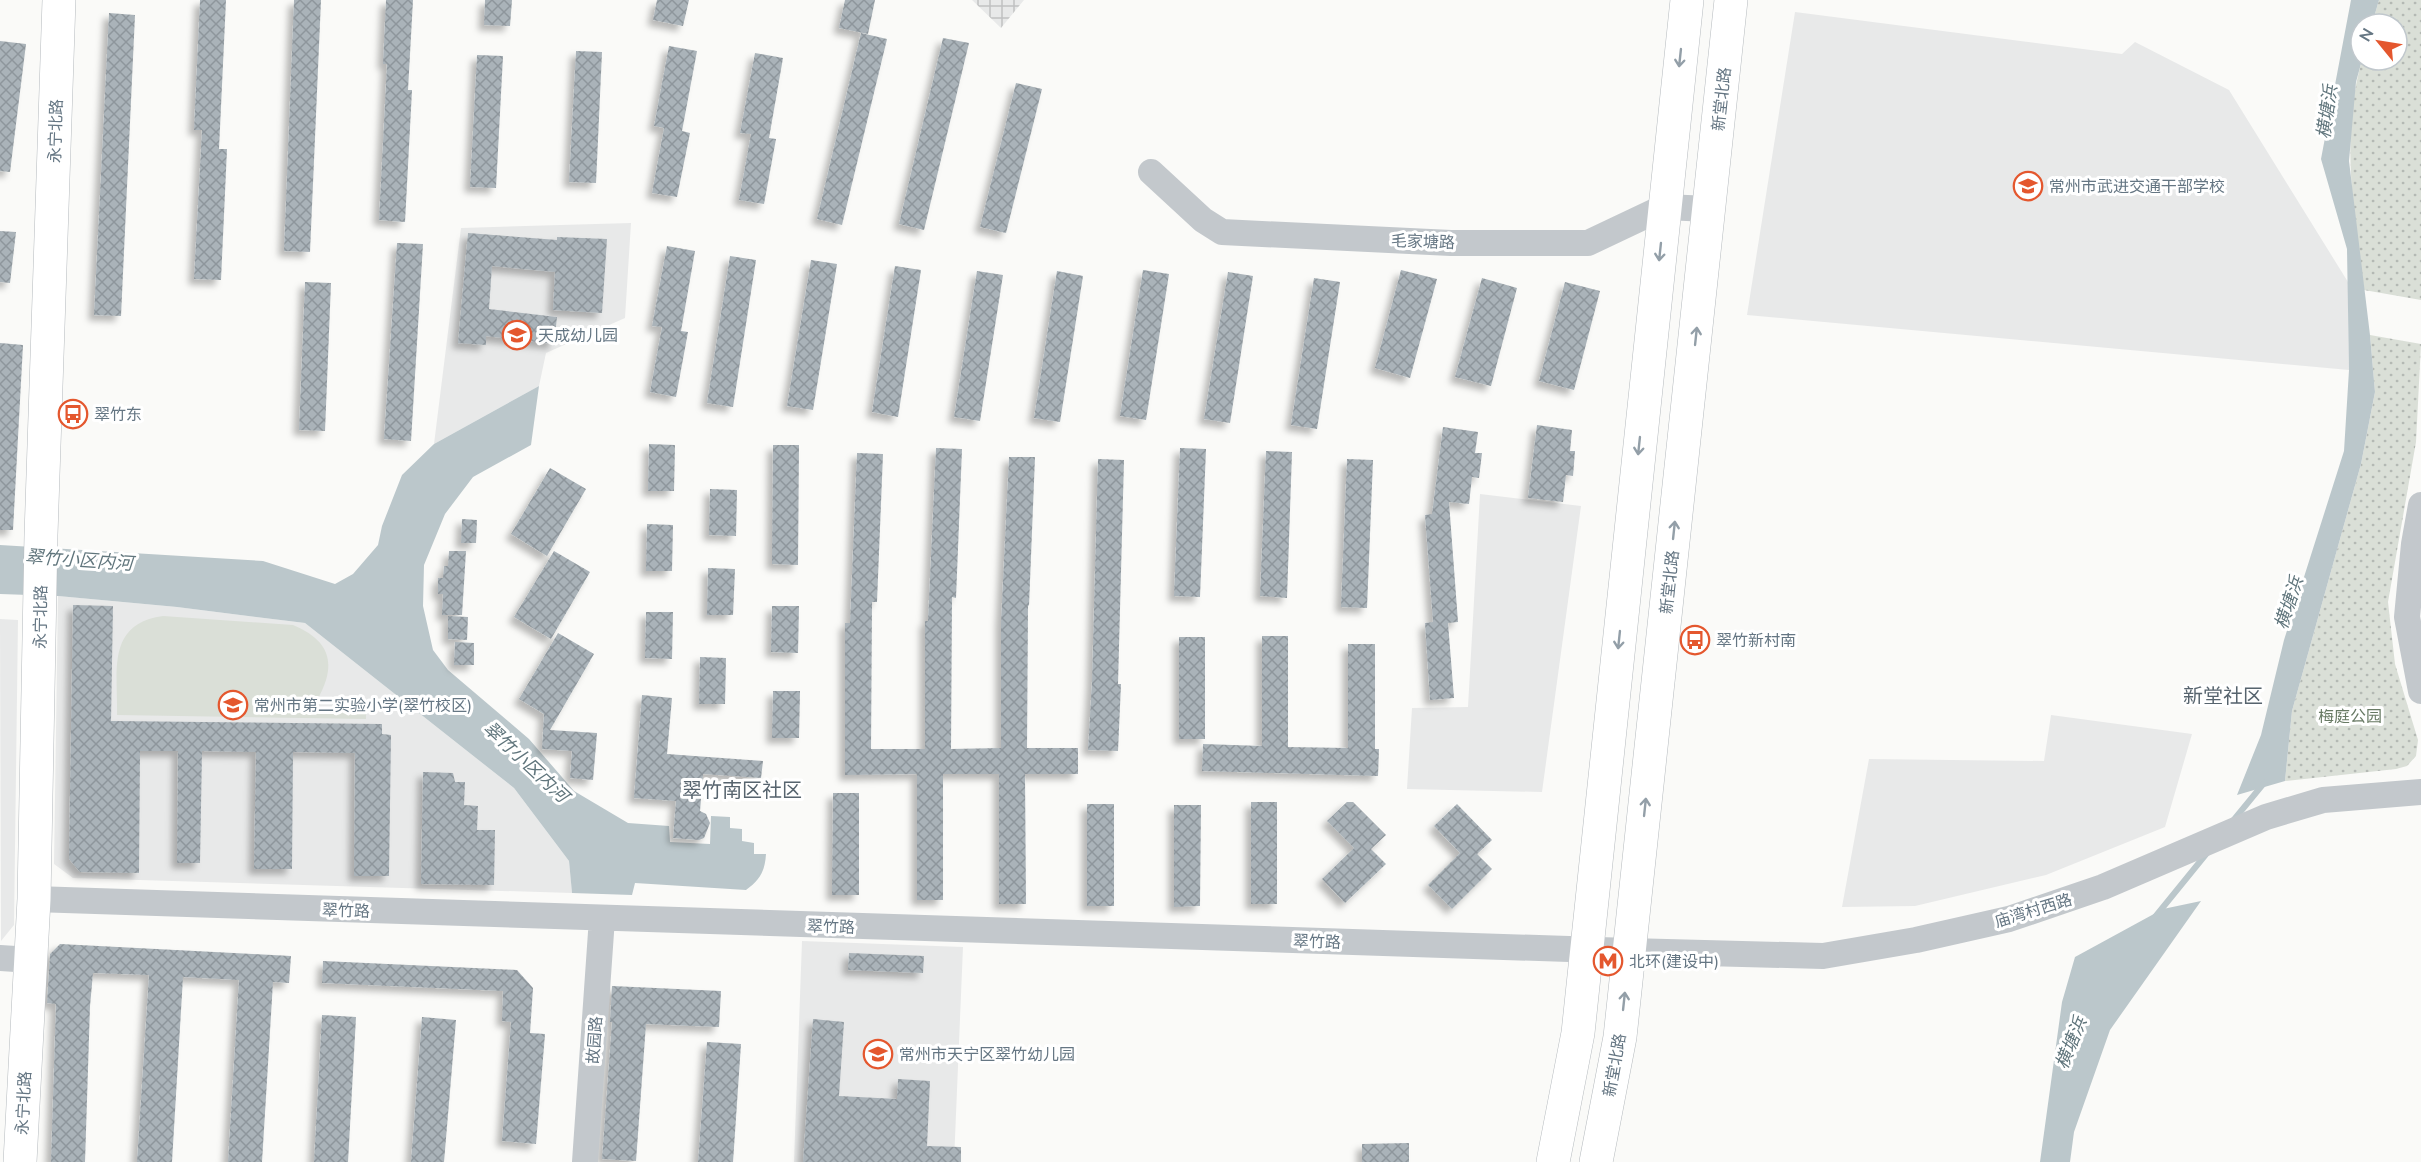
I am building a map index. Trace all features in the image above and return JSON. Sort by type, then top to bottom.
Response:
[{"type":"main road","points":[[1553,1162],[1578,1033],[1687,0]]},
{"type":"main road","name":"新堂北路","points":[[1596,1162],[1620,1037],[1731,0]]},
{"type":"main road","name":"永宁北路","points":[[20,1162],[16,959],[34,899],[41,535],[59,1]]},
{"type":"street","name":"毛家塘路","points":[[1150,172],[1203,220],[1222,232],[1451,243],[1588,243],[1664,207],[1710,208]]},
{"type":"street","points":[[2421,505],[2414,544],[2407,617],[2421,691]]},
{"type":"street","name":"庙湾村西路","points":[[1629,951],[1824,956],[1916,940],[2009,919],[2103,887],[2266,817],[2323,800],[2421,792]]},
{"type":"street","name":"翠竹路","points":[[34,899],[1629,951]]},
{"type":"street","name":"故园路","points":[[585,1162],[602,918]]},
{"type":"shaded area","points":[[972,0],[1024,0],[1001,28]]},
{"type":"shaded area","name":"常州市武进交通干部学校","points":[[1795,12],[2122,54],[2135,42],[2229,90],[2348,282],[2349,370],[1747,315]]},
{"type":"shaded area","name":"天成幼儿园","points":[[631,223],[625,318],[546,353],[539,386],[434,444],[461,228]]},
{"type":"shaded area","points":[[1480,494],[1581,506],[1542,792],[1407,789],[1412,708],[1468,707]]},
{"type":"shaded area","name":"常州市第二实验小学(翠竹校区)","points":[[58,596],[177,607],[305,623],[514,788],[569,861],[572,893],[73,878],[54,864]]},
{"type":"shaded area","points":[[0,619],[18,620],[14,925],[1,941]]},
{"type":"shaded area","points":[[2051,715],[2192,734],[2165,827],[2046,875],[1915,906],[1842,907],[1869,759],[2044,761]]},
{"type":"shaded area","name":"常州市天宁区翠竹幼儿园","points":[[802,941],[963,947],[954,1162],[794,1162]]},
{"type":"green space","points":[[2379,0],[2421,0],[2421,300],[2364,290],[2351,175],[2350,146],[2355,89],[2359,72],[2409,72],[2409,12],[2376,12]]},
{"type":"green space","name":"梅庭公园","points":[[2370,335],[2421,344],[2416,442],[2388,602],[2395,664],[2418,740],[2416,756],[2407,766],[2396,769],[2285,781],[2292,711],[2361,464],[2375,392]]},
{"type":"green space","points":[[163,616],[293,625],[307,632],[318,640],[328,659],[326,681],[313,707],[366,708],[366,719],[117,715],[117,666],[124,639],[132,629],[145,621]]},
{"type":"water","points":[[2351,0],[2379,0],[2376,12],[2349,12],[2349,72],[2359,72],[2349,161],[2375,392],[2361,464],[2292,711],[2285,781],[2237,795],[2261,735],[2284,640],[2344,451],[2349,370],[2347,249],[2321,159]]},
{"type":"water","name":"翠竹小区内河","points":[[539,386],[531,445],[473,477],[445,514],[424,565],[423,606],[433,650],[448,670],[529,739],[574,791],[628,823],[669,826],[670,842],[710,844],[711,816],[730,817],[730,828],[742,829],[742,841],[754,843],[754,854],[766,854],[761,875],[746,890],[635,883],[632,895],[572,893],[569,861],[514,788],[305,623],[177,607],[58,596],[0,594],[0,545],[263,561],[335,584],[353,574],[378,545],[382,526],[402,475],[434,444]]},
{"type":"water","points":[[2201,901],[2110,1030],[2074,1132],[2070,1162],[2040,1162],[2062,1002],[2075,957],[2163,909]]},
{"type":"building","points":[[200,0],[226,0],[219,149],[227,149],[221,280],[194,279],[202,130],[194,130]]},
{"type":"building","points":[[294,0],[321,0],[310,252],[284,251]]},
{"type":"building","points":[[386,0],[413,0],[408,90],[412,90],[405,222],[379,220],[387,64],[383,64]]},
{"type":"building","points":[[485,0],[512,0],[510,26],[484,25]]},
{"type":"building","points":[[657,0],[689,0],[683,26],[653,20]]},
{"type":"building","points":[[845,0],[875,0],[868,34],[839,28]]},
{"type":"building","points":[[109,13],[135,15],[121,316],[94,315]]},
{"type":"building","points":[[861,33],[887,39],[842,225],[817,219]]},
{"type":"building","points":[[943,38],[969,43],[924,230],[899,224]]},
{"type":"building","points":[[0,41],[26,44],[10,172],[0,171]]},
{"type":"building","points":[[669,46],[697,51],[682,131],[690,133],[677,197],[652,193],[664,128],[654,126]]},
{"type":"building","points":[[576,51],[602,52],[596,183],[569,182]]},
{"type":"building","points":[[755,53],[783,58],[769,138],[776,139],[764,204],[739,200],[751,134],[740,133]]},
{"type":"building","points":[[477,55],[503,56],[496,188],[470,187]]},
{"type":"building","points":[[1016,83],[1042,89],[1006,233],[980,227]]},
{"type":"building","points":[[0,231],[16,232],[10,283],[0,282]]},
{"type":"building","points":[[468,233],[557,240],[557,237],[607,239],[602,313],[553,310],[555,272],[492,266],[489,309],[557,317],[554,344],[486,336],[486,345],[458,343]]},
{"type":"building","points":[[397,243],[423,244],[411,441],[384,439]]},
{"type":"building","points":[[667,246],[695,251],[681,331],[688,332],[676,397],[650,392],[662,327],[652,326]]},
{"type":"building","points":[[730,256],[756,260],[733,407],[707,403]]},
{"type":"building","points":[[811,260],[837,264],[813,410],[787,406]]},
{"type":"building","points":[[895,266],[921,270],[898,417],[872,412]]},
{"type":"building","points":[[1143,270],[1169,274],[1146,420],[1120,416]]},
{"type":"building","points":[[1401,270],[1437,279],[1410,378],[1375,368]]},
{"type":"building","points":[[977,271],[1003,275],[980,421],[954,417]]},
{"type":"building","points":[[1057,271],[1083,276],[1060,422],[1034,418]]},
{"type":"building","points":[[1228,272],[1253,276],[1230,423],[1204,419]]},
{"type":"building","points":[[1314,278],[1340,282],[1317,429],[1291,425]]},
{"type":"building","points":[[1482,278],[1517,288],[1491,386],[1455,377]]},
{"type":"building","points":[[305,282],[331,283],[325,431],[299,430]]},
{"type":"building","points":[[1565,282],[1600,291],[1574,390],[1539,381]]},
{"type":"building","points":[[0,343],[23,345],[13,530],[0,530]]},
{"type":"building","points":[[1537,425],[1572,430],[1570,451],[1575,451],[1573,476],[1566,475],[1563,502],[1528,498]]},
{"type":"building","points":[[1443,427],[1478,432],[1475,453],[1482,453],[1479,478],[1472,477],[1469,504],[1449,502],[1458,622],[1448,623],[1454,698],[1430,700],[1425,623],[1433,622],[1425,515],[1432,514]]},
{"type":"building","points":[[649,444],[675,445],[674,491],[648,491]]},
{"type":"building","points":[[773,445],[799,445],[798,565],[772,564]]},
{"type":"building","points":[[936,448],[962,449],[956,598],[952,597],[951,749],[1001,748],[1001,623],[1009,457],[1035,457],[1028,605],[1027,748],[1078,748],[1078,774],[1025,774],[1026,904],[999,904],[999,774],[943,774],[943,900],[917,900],[917,774],[845,775],[845,623],[850,623],[857,453],[883,454],[877,602],[872,602],[871,749],[925,749],[925,621],[928,621]]},
{"type":"building","points":[[1180,448],[1206,449],[1200,597],[1174,596]]},
{"type":"building","points":[[1266,451],[1292,452],[1287,598],[1260,596]]},
{"type":"building","points":[[1098,459],[1124,460],[1118,751],[1088,750]]},
{"type":"building","points":[[1347,459],[1373,460],[1367,608],[1341,607]]},
{"type":"building","points":[[550,468],[586,489],[547,556],[511,534]]},
{"type":"building","points":[[710,489],[737,490],[736,536],[709,535]]},
{"type":"building","points":[[462,519],[477,520],[476,543],[461,543]]},
{"type":"building","points":[[647,524],[673,525],[672,571],[646,571]]},
{"type":"building","points":[[449,551],[466,551],[462,615],[442,615],[443,594],[438,594],[438,578],[443,578],[444,566],[448,566]]},
{"type":"building","points":[[554,551],[590,572],[551,639],[514,617]]},
{"type":"building","points":[[708,568],[735,569],[733,615],[707,615]]},
{"type":"building","points":[[73,605],[113,606],[111,721],[382,724],[382,734],[391,735],[389,876],[354,876],[355,753],[293,752],[292,869],[254,869],[256,752],[202,751],[200,863],[177,863],[178,751],[140,751],[139,873],[80,872],[69,859]]},
{"type":"building","points":[[772,606],[799,606],[798,653],[771,652]]},
{"type":"building","points":[[646,612],[673,612],[672,659],[645,658]]},
{"type":"building","points":[[448,616],[468,617],[467,640],[448,639]]},
{"type":"building","points":[[558,633],[594,654],[550,730],[597,733],[593,780],[570,778],[572,751],[542,749],[544,714],[519,699]]},
{"type":"building","points":[[1262,636],[1288,636],[1288,747],[1348,748],[1348,644],[1375,644],[1375,749],[1379,749],[1378,776],[1202,771],[1203,744],[1262,746]]},
{"type":"building","points":[[1179,637],[1205,637],[1205,739],[1179,739]]},
{"type":"building","points":[[455,642],[474,643],[474,665],[454,665]]},
{"type":"building","points":[[700,657],[726,658],[725,704],[699,704]]},
{"type":"building","points":[[773,691],[800,691],[799,738],[772,738]]},
{"type":"building","points":[[642,695],[672,698],[667,754],[763,761],[761,778],[703,774],[700,811],[706,814],[710,823],[704,838],[699,840],[673,838],[676,801],[634,798]]},
{"type":"building","points":[[423,772],[453,773],[455,782],[465,782],[464,805],[478,806],[477,830],[495,830],[494,885],[421,884]]},
{"type":"building","points":[[833,793],[859,793],[859,895],[832,895]]},
{"type":"building","points":[[1251,802],[1277,802],[1277,904],[1251,904]]},
{"type":"building","points":[[1347,802],[1353,802],[1386,835],[1371,849],[1386,864],[1345,903],[1322,879],[1354,848],[1327,821]]},
{"type":"building","points":[[1087,804],[1114,804],[1114,906],[1087,906]]},
{"type":"building","points":[[1457,804],[1492,840],[1477,854],[1492,869],[1452,909],[1428,885],[1460,853],[1434,826]]},
{"type":"building","points":[[1174,805],[1201,805],[1200,906],[1174,907]]},
{"type":"building","points":[[60,944],[291,956],[289,983],[273,982],[262,1162],[228,1162],[239,980],[183,977],[172,1162],[137,1162],[149,975],[93,973],[85,1162],[51,1162],[56,1004],[47,1003],[50,954]]},
{"type":"building","points":[[849,953],[924,956],[923,973],[848,970]]},
{"type":"building","points":[[323,961],[517,970],[533,988],[530,1033],[545,1034],[536,1144],[502,1141],[511,1022],[502,1021],[503,991],[322,983]]},
{"type":"building","points":[[612,986],[721,991],[719,1027],[646,1024],[636,1161],[602,1159],[612,1022],[610,1022]]},
{"type":"building","points":[[322,1015],[356,1017],[348,1162],[314,1162]]},
{"type":"building","points":[[422,1017],[456,1020],[444,1162],[411,1162]]},
{"type":"building","points":[[813,1019],[844,1022],[839,1096],[897,1099],[898,1079],[930,1081],[927,1146],[961,1147],[961,1162],[803,1162]]},
{"type":"building","points":[[707,1042],[741,1044],[733,1162],[698,1162]]},
{"type":"building","points":[[1409,1143],[1409,1162],[1362,1162],[1362,1144]]},
{"type":"waterway","name":"横塘浜","points":[[2232,822],[2264,783]]},
{"type":"waterway","name":"横塘浜","points":[[2155,917],[2207,853]]},
{"type":"place","name":"常州市武进交通干部学校","points":[[2028,186]]},
{"type":"place","name":"天成幼儿园","points":[[517,335]]},
{"type":"place","name":"翠竹东","points":[[73,414]]},
{"type":"place","name":"翠竹新村南","points":[[1695,640]]},
{"type":"place","name":"常州市第二实验小学(翠竹校区)","points":[[233,705]]},
{"type":"place","name":"北环(建设中)","points":[[1608,961]]},
{"type":"place","name":"常州市天宁区翠竹幼儿园","points":[[878,1054]]},
{"type":"district","name":"新堂社区","points":[[2223,696]]},
{"type":"district","name":"翠竹南区社区","points":[[742,790]]}]
